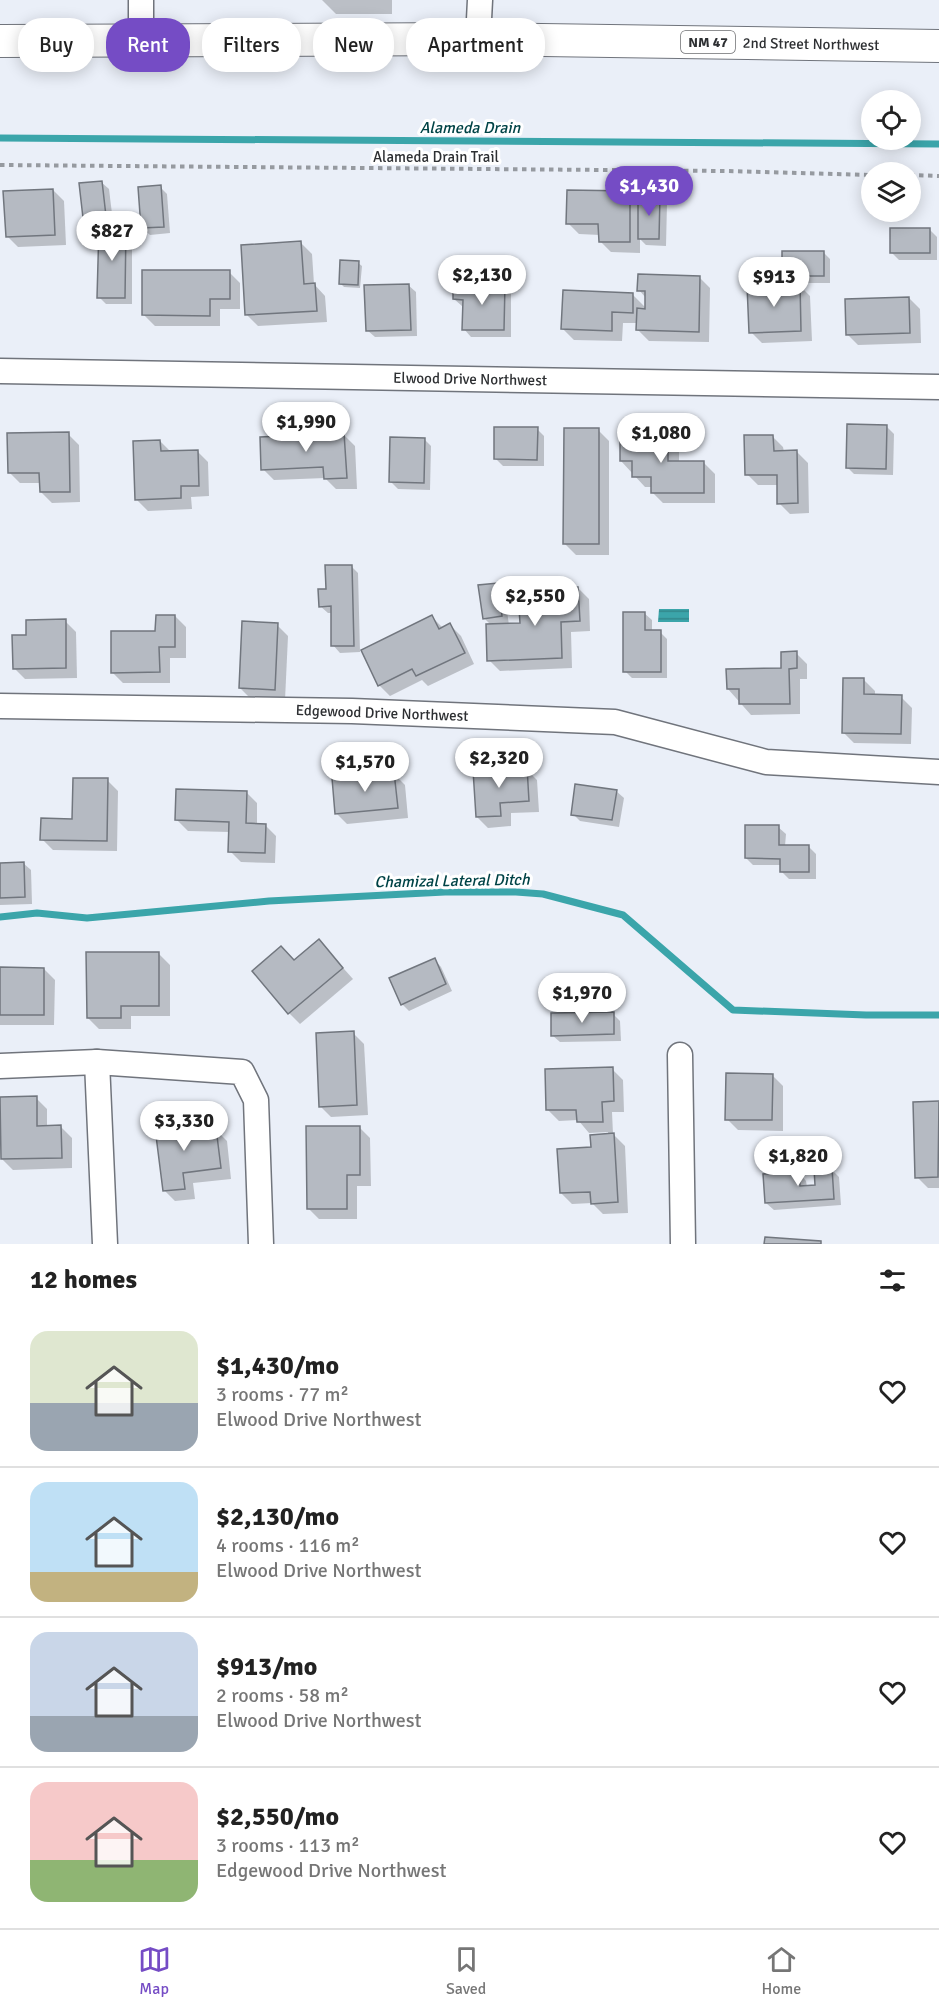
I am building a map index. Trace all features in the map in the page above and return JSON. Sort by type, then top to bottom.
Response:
[{"type":"main road","name":"2nd Street Northwest","points":[[190,40],[406,39]]},
{"type":"main road","name":"2nd Street Northwest","points":[[0,41],[106,40]]},
{"type":"main road","name":"2nd Street Northwest","points":[[545,40],[939,46]]},
{"type":"street","points":[[141,0],[141,18]]},
{"type":"street","points":[[479,18],[480,0]]},
{"type":"street","name":"Elwood Drive Northwest","points":[[0,371],[939,387]]},
{"type":"street","name":"Edgewood Drive Northwest","points":[[0,706],[352,711],[615,722],[765,762],[939,772]]},
{"type":"street","points":[[680,1055],[683,1244]]},
{"type":"street","points":[[0,1066],[97,1062],[242,1072],[256,1101],[261,1244]]},
{"type":"street","points":[[97,1062],[105,1244]]},
{"type":"path","name":"Alameda Drain Trail","points":[[0,165],[702,171],[861,175]]},
{"type":"path","points":[[921,176],[939,176]]},
{"type":"water","points":[[659,609],[689,609],[689,622],[658,622]]},
{"type":"building","points":[[102,181],[106,216],[83,218],[79,183]]},
{"type":"building","points":[[161,185],[164,227],[141,228],[138,187]]},
{"type":"building","points":[[53,189],[55,235],[6,237],[3,191]]},
{"type":"building","points":[[567,190],[630,191],[630,242],[599,242],[598,224],[566,224]]},
{"type":"building","points":[[638,194],[660,195],[659,239],[638,239]]},
{"type":"building","points":[[99,226],[126,227],[125,298],[97,298]]},
{"type":"building","points":[[890,228],[930,228],[930,253],[890,253]]},
{"type":"building","points":[[301,241],[304,284],[315,283],[317,311],[245,315],[241,245]]},
{"type":"building","points":[[782,251],[824,251],[824,276],[782,276]]},
{"type":"building","points":[[340,260],[359,261],[358,285],[339,284]]},
{"type":"building","points":[[142,270],[230,270],[230,299],[210,299],[210,316],[142,315]]},
{"type":"building","points":[[638,274],[700,276],[699,332],[636,330],[637,308],[645,309],[645,291],[637,291]]},
{"type":"building","points":[[800,283],[801,331],[749,333],[747,285]]},
{"type":"building","points":[[409,284],[411,330],[366,331],[364,285]]},
{"type":"building","points":[[453,284],[505,284],[504,330],[462,330],[463,300],[453,299]]},
{"type":"building","points":[[563,290],[633,293],[633,313],[612,312],[612,331],[561,329]]},
{"type":"building","points":[[909,297],[910,333],[846,335],[845,299]]},
{"type":"building","points":[[847,424],[887,425],[886,469],[846,468]]},
{"type":"building","points":[[494,427],[538,427],[537,460],[494,459]]},
{"type":"building","points":[[564,428],[599,428],[599,544],[563,544]]},
{"type":"building","points":[[69,432],[70,492],[40,492],[39,473],[8,473],[7,433]]},
{"type":"building","points":[[620,432],[668,432],[668,461],[704,461],[704,493],[651,493],[651,477],[632,477],[632,461],[620,461]]},
{"type":"building","points":[[344,433],[347,478],[324,479],[323,467],[261,470],[260,437]]},
{"type":"building","points":[[744,435],[773,435],[774,451],[797,450],[798,503],[777,504],[777,475],[745,475]]},
{"type":"building","points":[[390,437],[425,438],[424,483],[389,482]]},
{"type":"building","points":[[160,440],[161,451],[198,450],[199,486],[181,486],[181,498],[135,500],[133,441]]},
{"type":"building","points":[[325,565],[352,565],[354,646],[331,646],[331,606],[319,607],[318,589],[326,589]]},
{"type":"building","points":[[498,583],[502,616],[483,619],[478,585]]},
{"type":"building","points":[[578,587],[580,621],[561,622],[562,658],[487,661],[486,624],[520,623],[518,594],[544,593],[544,588]]},
{"type":"building","points":[[623,612],[645,612],[645,630],[661,630],[661,672],[623,672]]},
{"type":"building","points":[[156,615],[175,615],[175,647],[159,647],[160,672],[111,673],[111,631],[155,631]]},
{"type":"building","points":[[432,615],[439,629],[450,623],[465,653],[416,676],[412,669],[378,686],[361,650]]},
{"type":"building","points":[[66,619],[66,668],[13,669],[12,635],[26,635],[26,620]]},
{"type":"building","points":[[242,621],[278,623],[275,690],[239,688]]},
{"type":"building","points":[[797,651],[797,668],[789,669],[790,704],[739,704],[739,689],[727,689],[726,669],[781,668],[781,652]]},
{"type":"building","points":[[843,678],[864,678],[864,694],[902,695],[901,734],[842,733]]},
{"type":"building","points":[[527,767],[529,801],[500,803],[501,816],[476,817],[473,770]]},
{"type":"building","points":[[394,772],[398,808],[335,814],[332,778]]},
{"type":"building","points":[[73,778],[108,778],[107,841],[40,840],[41,818],[72,819]]},
{"type":"building","points":[[575,784],[617,790],[612,820],[571,815]]},
{"type":"building","points":[[176,789],[247,791],[246,823],[266,824],[265,853],[228,852],[229,822],[175,820]]},
{"type":"building","points":[[745,825],[779,825],[779,845],[809,845],[809,872],[780,872],[780,859],[745,858]]},
{"type":"building","points":[[24,862],[25,897],[0,898],[0,863]]},
{"type":"building","points":[[319,939],[343,968],[288,1014],[252,971],[281,946],[294,960]]},
{"type":"building","points":[[86,952],[159,952],[159,1006],[121,1006],[121,1018],[87,1018]]},
{"type":"building","points":[[435,958],[446,984],[401,1005],[389,978]]},
{"type":"building","points":[[0,967],[44,968],[44,1015],[0,1015]]},
{"type":"building","points":[[614,1012],[614,1034],[551,1036],[551,1013]]},
{"type":"building","points":[[354,1031],[357,1105],[319,1107],[316,1033]]},
{"type":"building","points":[[613,1067],[614,1101],[602,1102],[603,1122],[577,1122],[576,1110],[546,1110],[545,1069]]},
{"type":"building","points":[[726,1073],[773,1074],[772,1120],[725,1120]]},
{"type":"building","points":[[37,1096],[37,1126],[61,1125],[62,1158],[1,1159],[0,1097]]},
{"type":"building","points":[[939,1101],[938,1177],[915,1178],[913,1102]]},
{"type":"building","points":[[179,1117],[181,1132],[216,1128],[221,1168],[183,1173],[185,1189],[163,1191],[154,1120]]},
{"type":"building","points":[[306,1126],[360,1126],[360,1175],[347,1175],[347,1209],[307,1209]]},
{"type":"building","points":[[614,1133],[618,1202],[591,1204],[590,1192],[560,1193],[557,1149],[591,1147],[590,1135]]},
{"type":"building","points":[[832,1168],[834,1199],[765,1203],[763,1174],[799,1172],[800,1186],[815,1185],[814,1169]]},
{"type":"building","points":[[765,1237],[821,1241],[821,1244],[764,1244]]},
{"type":"waterway","name":"Alameda Drain","points":[[0,138],[939,144]]},
{"type":"waterway","name":"Chamizal Lateral Ditch","points":[[0,917],[37,913],[87,918],[269,901],[445,892],[543,894],[623,915],[733,1010],[939,1015]]}]
